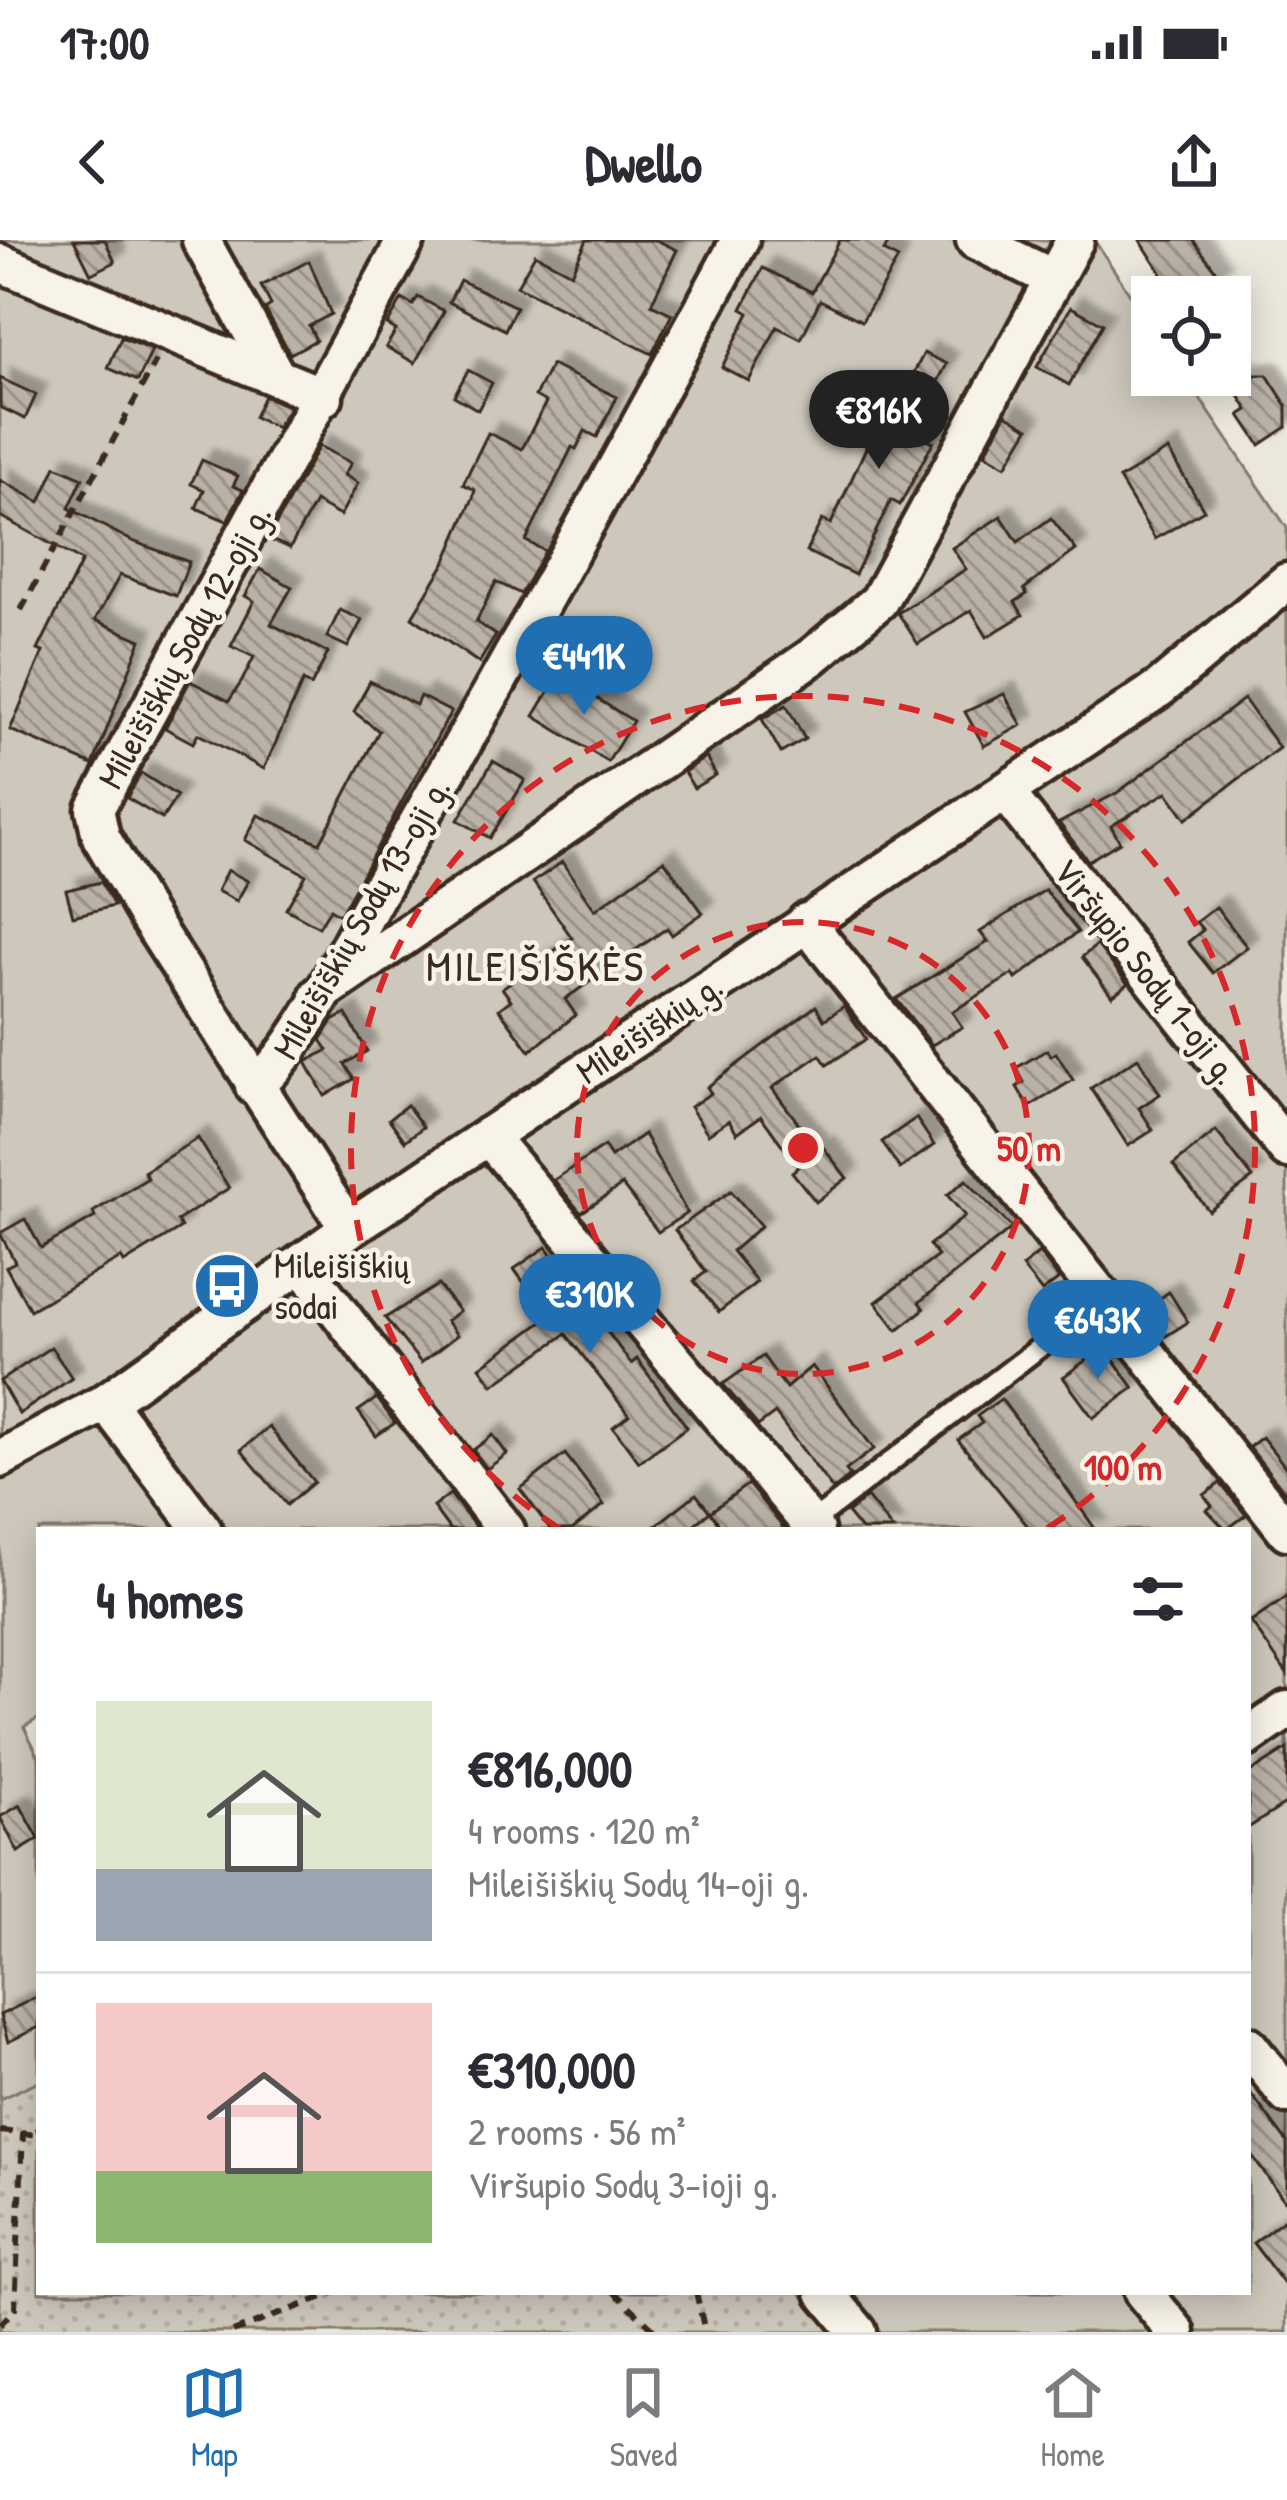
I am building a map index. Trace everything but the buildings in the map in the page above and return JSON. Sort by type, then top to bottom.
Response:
[{"type":"street","points":[[201,240],[274,372]]},
{"type":"street","name":"Mileišiškių Sodų 12-oji g.","points":[[349,1229],[100,837],[95,809],[406,240]]},
{"type":"street","name":"Mileišiškių Sodų 13-oji g.","points":[[254,1086],[268,1076],[319,995],[560,576],[740,240]]},
{"type":"street","points":[[975,240],[1054,279]]},
{"type":"street","points":[[319,995],[812,657],[879,601],[1076,240]]},
{"type":"street","points":[[0,263],[274,372],[324,397]]},
{"type":"street","name":"Mileišiškių g.","points":[[0,1460],[106,1402],[349,1229],[1006,793],[1281,603]]},
{"type":"street","name":"Viršupio Sodų 1-oji g.","points":[[1006,793],[1287,1149]]},
{"type":"street","points":[[806,922],[1287,1531]]},
{"type":"street","points":[[488,1136],[813,1527]]},
{"type":"street","points":[[302,1264],[504,1527]]},
{"type":"street","points":[[106,1402],[201,1527]]},
{"type":"street","points":[[1251,1735],[1287,1710]]},
{"type":"street","points":[[1251,2049],[1287,2095]]},
{"type":"street","points":[[827,2295],[858,2332]]},
{"type":"street","points":[[1145,2295],[1175,2332]]},
{"type":"lane","points":[[813,1527],[1105,1297]]},
{"type":"path","points":[[21,610],[171,331]]},
{"type":"path","points":[[0,2131],[36,2132]]},
{"type":"path","points":[[0,2325],[15,2308],[23,2134]]},
{"type":"path","points":[[233,2332],[328,2295]]},
{"type":"path","points":[[617,2295],[657,2332]]},
{"type":"path","points":[[697,2295],[705,2332]]},
{"type":"shaded area","points":[[0,240],[1094,240],[1131,296],[1131,396],[1198,396],[1287,528],[1287,2332],[833,2332],[802,2295],[1251,2295],[1251,1527],[36,1527],[36,1720],[24,1727],[36,1751],[36,2082],[0,2099]]},
{"type":"shaded area","points":[[36,2082],[36,2295],[802,2295],[833,2332],[0,2332],[0,2099]]},
{"type":"place","name":"Mileišiškių sodai","points":[[227,1286]]},
{"type":"district","name":"MILEIŠIŠKĖS","points":[[536,966]]}]
